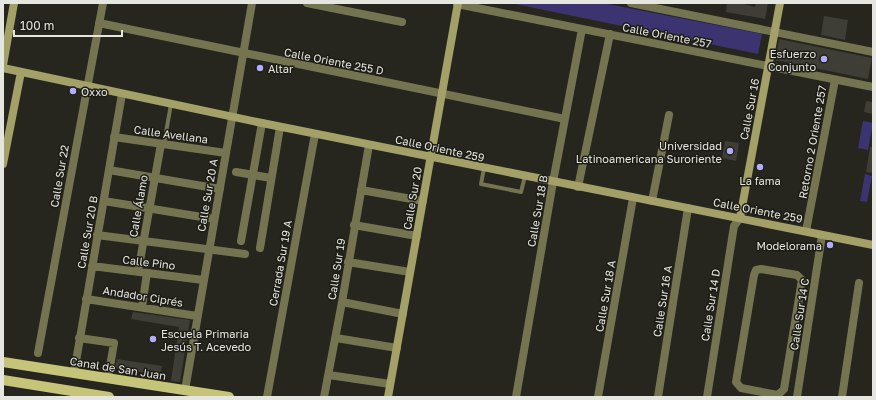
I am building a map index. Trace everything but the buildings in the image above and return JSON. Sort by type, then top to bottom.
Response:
[{"type":"main road","name":"Canal de San Juan","points":[[3,362],[229,397]]},
{"type":"main road","points":[[3,380],[109,397]]},
{"type":"street","points":[[3,65],[14,3]]},
{"type":"street","name":"Calle Sur 22","points":[[38,353],[102,3]]},
{"type":"street","name":"Calle Sur 20 A","points":[[185,390],[208,249],[220,189],[252,3]]},
{"type":"street","points":[[306,3],[402,22]]},
{"type":"street","name":"Calle Oriente 257","points":[[457,3],[495,7],[582,29],[873,87]]},
{"type":"street","name":"Calle Sur 20","points":[[388,397],[404,314],[457,3]]},
{"type":"street","points":[[631,3],[873,52]]},
{"type":"street","name":"Calle Sur 16","points":[[740,218],[780,3]]},
{"type":"street","name":"Calle Oriente 255 D","points":[[99,23],[565,119]]},
{"type":"street","name":"Calle Sur 18 B","points":[[516,397],[553,182],[582,29]]},
{"type":"street","points":[[578,187],[610,34]]},
{"type":"street","name":"Calle Oriente 259","points":[[3,68],[86,87],[233,116],[314,134],[873,245]]},
{"type":"street","points":[[3,164],[21,72]]},
{"type":"street","name":"Retorno 2 Oriente 257","points":[[806,231],[835,80]]},
{"type":"street","name":"Calle Sur 20 B","points":[[74,373],[122,94]]},
{"type":"street","points":[[652,201],[669,115]]},
{"type":"street","points":[[241,241],[262,123]]},
{"type":"street","points":[[260,248],[280,127]]},
{"type":"street","name":"Cerrada Sur 19 A","points":[[267,397],[314,134]]},
{"type":"street","name":"Calle Avellana","points":[[114,137],[226,153]]},
{"type":"street","name":"Calle Álamo","points":[[138,272],[154,177],[162,144]]},
{"type":"street","name":"Calle Sur 19","points":[[324,397],[336,338],[354,225],[369,145]]},
{"type":"street","points":[[109,170],[220,189]]},
{"type":"street","points":[[236,172],[271,178]]},
{"type":"street","points":[[361,190],[423,201]]},
{"type":"street","name":"Calle Sur 18 A","points":[[598,397],[633,198]]},
{"type":"street","points":[[104,201],[214,219]]},
{"type":"street","name":"Calle Sur 16 A","points":[[658,397],[688,208]]},
{"type":"street","name":"Calle Sur 14 D","points":[[706,397],[734,226],[740,218]]},
{"type":"street","points":[[354,225],[417,236]]},
{"type":"street","points":[[98,235],[245,254]]},
{"type":"street","name":"Calle Sur 14 C","points":[[797,397],[822,235]]},
{"type":"street","points":[[348,262],[410,272]]},
{"type":"street","name":"Calle Pino","points":[[92,266],[203,280]]},
{"type":"street","points":[[761,269],[797,275],[801,278],[802,283],[792,347],[784,389],[781,394],[775,395],[741,388],[737,384],[736,379],[756,270],[761,269]]},
{"type":"street","points":[[142,307],[146,273]]},
{"type":"street","points":[[842,397],[859,283]]},
{"type":"street","name":"Andador Ciprés","points":[[86,299],[197,316]]},
{"type":"street","points":[[342,302],[404,314]]},
{"type":"street","points":[[79,338],[114,343],[108,378]]},
{"type":"street","points":[[336,338],[397,348]]},
{"type":"street","points":[[792,347],[805,350]]},
{"type":"street","points":[[329,374],[390,384]]},
{"type":"lane","name":"Calle Álamo","points":[[162,144],[171,104]]},
{"type":"lane","points":[[484,168],[481,184],[495,187],[521,192],[525,176]]},
{"type":"shaded area","points":[[510,3],[603,3],[762,34],[758,54]]},
{"type":"shaded area","points":[[863,121],[873,123],[868,150],[858,148]]},
{"type":"shaded area","points":[[865,174],[872,176],[867,202],[860,201]]},
{"type":"place","name":"Esfuerzo Conjunto","points":[[824,59]]},
{"type":"place","name":"Altar","points":[[260,68]]},
{"type":"place","name":"Oxxo","points":[[73,91]]},
{"type":"place","name":"Universidad Latinoamericana Suroriente","points":[[730,151]]},
{"type":"place","name":"La fama","points":[[760,167]]},
{"type":"place","name":"Modelorama","points":[[830,245]]},
{"type":"place","name":"Escuela Primaria Jesús T. Acevedo","points":[[153,339]]}]
